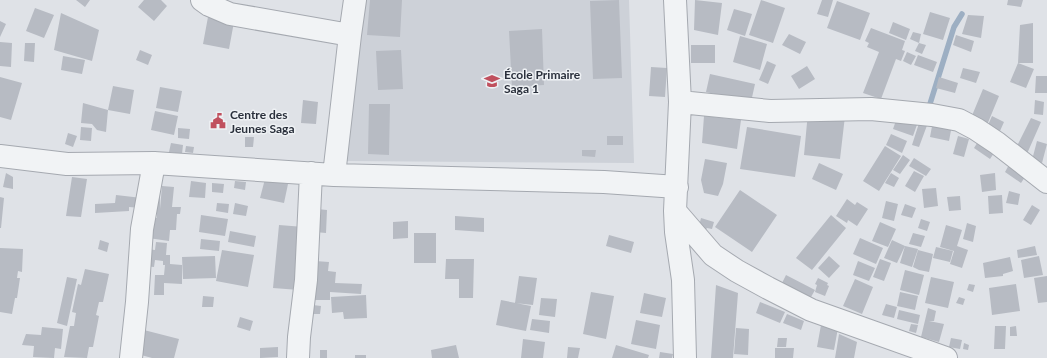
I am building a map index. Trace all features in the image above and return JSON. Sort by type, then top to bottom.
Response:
[{"type":"street","points":[[202,0],[208,5],[230,14],[350,35]]},
{"type":"street","points":[[334,175],[355,0]]},
{"type":"street","points":[[675,0],[680,102],[675,211],[682,280],[685,358]]},
{"type":"street","points":[[680,102],[770,111],[885,110],[932,115],[958,120],[976,129],[997,143],[1047,182]]},
{"type":"street","points":[[0,156],[67,164],[154,162],[334,175],[604,182],[676,187]]},
{"type":"street","points":[[131,358],[137,302],[142,229],[154,162]]},
{"type":"street","points":[[298,358],[306,280],[311,173]]},
{"type":"street","points":[[675,211],[713,255],[737,271],[768,288],[811,310],[946,358]]},
{"type":"shaded area","name":"École Primaire Saga 1","points":[[362,0],[629,0],[634,163],[345,161]]},
{"type":"building","points":[[76,0],[90,0],[85,7]]},
{"type":"building","points":[[144,0],[161,0],[167,6],[154,21],[138,7]]},
{"type":"building","points":[[370,0],[402,0],[400,37],[367,35]]},
{"type":"building","points":[[619,0],[622,78],[593,79],[590,1]]},
{"type":"building","points":[[695,0],[722,3],[718,35],[694,30]]},
{"type":"building","points":[[761,0],[785,8],[773,43],[749,35]]},
{"type":"building","points":[[822,0],[833,0],[828,17],[817,14]]},
{"type":"building","points":[[1008,0],[1023,0],[1021,7],[1007,5]]},
{"type":"building","points":[[837,1],[870,13],[860,40],[827,28]]},
{"type":"building","points":[[35,8],[54,15],[44,38],[26,31]]},
{"type":"building","points":[[734,9],[752,14],[745,36],[727,30]]},
{"type":"building","points":[[930,12],[950,18],[943,40],[923,34]]},
{"type":"building","points":[[61,13],[99,30],[92,61],[54,50]]},
{"type":"building","points":[[968,15],[984,16],[981,38],[962,34]]},
{"type":"building","points":[[208,17],[234,22],[229,49],[203,44]]},
{"type":"building","points":[[0,21],[6,24],[0,37]]},
{"type":"building","points":[[893,22],[910,29],[906,40],[889,33]]},
{"type":"building","points":[[1033,23],[1033,63],[1018,63],[1020,25]]},
{"type":"building","points":[[871,28],[905,41],[902,50],[905,51],[901,61],[896,59],[881,99],[863,93],[879,52],[867,47],[869,43],[865,41]]},
{"type":"building","points":[[542,29],[544,85],[512,87],[509,31]]},
{"type":"building","points":[[913,32],[921,34],[919,43],[910,39]]},
{"type":"building","points":[[789,34],[806,42],[800,54],[782,45]]},
{"type":"building","points":[[956,35],[974,41],[971,52],[953,45]]},
{"type":"building","points":[[740,36],[767,44],[760,70],[733,62]]},
{"type":"building","points":[[0,42],[12,43],[11,67],[0,66]]},
{"type":"building","points":[[25,43],[35,43],[34,62],[24,61]]},
{"type":"building","points":[[919,43],[926,45],[922,54],[915,51]]},
{"type":"building","points":[[691,45],[715,45],[715,63],[691,63]]},
{"type":"building","points":[[140,50],[152,55],[148,65],[136,60]]},
{"type":"building","points":[[401,50],[403,89],[378,90],[376,51]]},
{"type":"building","points":[[907,52],[916,56],[911,65],[903,61]]},
{"type":"building","points":[[918,55],[937,62],[933,72],[914,65]]},
{"type":"building","points":[[63,56],[85,60],[82,74],[61,70]]},
{"type":"building","points":[[767,61],[776,65],[768,84],[759,80]]},
{"type":"building","points":[[1018,63],[1034,69],[1026,88],[1010,82]]},
{"type":"building","points":[[807,66],[815,79],[799,89],[791,76]]},
{"type":"building","points":[[651,67],[667,68],[665,97],[649,96]]},
{"type":"building","points":[[963,68],[980,72],[976,83],[960,78]]},
{"type":"building","points":[[710,74],[755,84],[751,102],[706,92]]},
{"type":"building","points":[[1036,76],[1047,76],[1047,93],[1035,93]]},
{"type":"building","points":[[0,77],[22,83],[11,120],[0,117]]},
{"type":"building","points":[[939,77],[958,83],[955,93],[936,88]]},
{"type":"building","points":[[113,86],[134,90],[130,114],[108,110]]},
{"type":"building","points":[[160,87],[182,91],[178,112],[156,108]]},
{"type":"building","points":[[983,89],[999,96],[987,125],[971,118]]},
{"type":"building","points":[[303,100],[318,102],[316,124],[301,123]]},
{"type":"building","points":[[1035,100],[1044,102],[1043,115],[1034,114]]},
{"type":"building","points":[[83,103],[108,110],[106,132],[97,130],[92,124],[81,123]]},
{"type":"building","points":[[369,104],[390,104],[389,155],[368,154]]},
{"type":"building","points":[[155,111],[178,116],[174,135],[151,130]]},
{"type":"building","points":[[808,112],[845,116],[840,159],[804,155]]},
{"type":"building","points":[[899,112],[919,119],[913,136],[893,129]]},
{"type":"building","points":[[704,116],[741,120],[737,149],[702,143]]},
{"type":"building","points":[[992,116],[1004,122],[1000,131],[988,125]]},
{"type":"building","points":[[921,117],[929,120],[919,147],[912,145]]},
{"type":"building","points":[[1031,118],[1041,122],[1026,156],[1015,150]]},
{"type":"building","points":[[933,121],[952,125],[949,141],[930,137]]},
{"type":"building","points":[[81,127],[92,128],[91,141],[80,140]]},
{"type":"building","points":[[747,127],[801,136],[795,177],[740,169]]},
{"type":"building","points":[[178,128],[190,129],[189,139],[178,138]]},
{"type":"building","points":[[68,133],[77,136],[73,147],[65,144]]},
{"type":"building","points":[[891,134],[907,141],[902,153],[886,145]]},
{"type":"building","points":[[607,136],[623,136],[623,145],[607,145]]},
{"type":"building","points":[[958,136],[969,139],[964,157],[953,154]]},
{"type":"building","points":[[245,137],[254,137],[253,147],[245,147]]},
{"type":"building","points":[[979,140],[996,150],[990,159],[974,148]]},
{"type":"building","points":[[1037,141],[1047,144],[1042,163],[1032,160]]},
{"type":"building","points":[[171,143],[183,145],[182,154],[169,152]]},
{"type":"building","points":[[186,146],[194,147],[193,153],[185,152]]},
{"type":"building","points":[[885,146],[901,156],[879,191],[863,181]]},
{"type":"building","points":[[582,150],[596,150],[595,157],[582,156]]},
{"type":"building","points":[[903,155],[910,160],[900,174],[893,170]]},
{"type":"building","points":[[914,158],[931,169],[926,176],[909,166]]},
{"type":"building","points":[[705,159],[727,163],[723,184],[718,196],[704,193],[701,180]]},
{"type":"building","points":[[819,163],[843,174],[836,190],[812,179]]},
{"type":"building","points":[[1010,163],[1027,174],[1021,183],[1005,172]]},
{"type":"building","points":[[914,171],[924,176],[915,192],[905,186]]},
{"type":"building","points":[[6,173],[13,177],[13,189],[3,187]]},
{"type":"building","points":[[891,173],[899,178],[894,187],[885,183]]},
{"type":"building","points":[[995,173],[996,190],[982,192],[980,175]]},
{"type":"building","points":[[72,177],[87,179],[81,217],[66,216]]},
{"type":"building","points":[[265,179],[288,184],[284,203],[260,198]]},
{"type":"building","points":[[191,181],[206,183],[205,198],[189,197]]},
{"type":"building","points":[[235,181],[246,182],[245,190],[234,188]]},
{"type":"building","points":[[212,183],[224,184],[223,193],[212,192]]},
{"type":"building","points":[[162,186],[174,187],[172,207],[181,207],[180,214],[177,214],[176,230],[170,230],[169,241],[148,238],[150,217],[157,218],[157,212],[148,212],[149,194],[160,195],[160,209]]},
{"type":"building","points":[[936,188],[938,206],[924,208],[922,189]]},
{"type":"building","points":[[740,190],[777,215],[752,252],[715,227]]},
{"type":"building","points":[[1009,191],[1020,194],[1018,205],[1006,203]]},
{"type":"building","points":[[116,195],[142,198],[141,208],[129,207],[129,211],[95,213],[95,204],[115,203]]},
{"type":"building","points":[[1002,195],[1003,213],[989,214],[988,196]]},
{"type":"building","points":[[960,196],[961,210],[949,211],[947,197]]},
{"type":"building","points":[[0,197],[4,198],[1,228],[0,228]]},
{"type":"building","points":[[847,199],[855,205],[857,202],[868,209],[857,226],[848,220],[847,223],[836,216]]},
{"type":"building","points":[[886,201],[898,204],[894,221],[882,218]]},
{"type":"building","points":[[217,203],[229,204],[228,213],[216,211]]},
{"type":"building","points":[[235,203],[248,206],[246,216],[233,214]]},
{"type":"building","points":[[905,204],[916,208],[912,218],[901,215]]},
{"type":"building","points":[[1032,205],[1040,210],[1031,225],[1023,220]]},
{"type":"building","points":[[317,209],[327,210],[326,233],[315,232]]},
{"type":"building","points":[[201,215],[228,219],[225,236],[199,232]]},
{"type":"building","points":[[831,215],[846,228],[812,270],[796,258]]},
{"type":"building","points":[[455,216],[484,218],[484,232],[455,230]]},
{"type":"building","points":[[701,218],[714,222],[712,229],[707,228],[704,232],[699,226]]},
{"type":"building","points":[[921,219],[930,222],[927,231],[918,228]]},
{"type":"building","points":[[408,221],[408,238],[393,239],[393,222]]},
{"type":"building","points":[[880,222],[896,229],[888,247],[872,241]]},
{"type":"building","points":[[967,223],[976,226],[973,242],[963,239]]},
{"type":"building","points":[[279,225],[304,227],[299,290],[273,288]]},
{"type":"building","points":[[946,225],[962,230],[957,246],[968,250],[962,268],[950,264],[954,251],[940,247]]},
{"type":"building","points":[[230,231],[256,236],[254,247],[228,242]]},
{"type":"building","points":[[414,233],[436,233],[436,263],[414,263]]},
{"type":"building","points":[[913,233],[925,236],[921,247],[909,244]]},
{"type":"building","points":[[609,235],[634,242],[631,253],[606,246]]},
{"type":"building","points":[[860,238],[883,248],[876,264],[853,254]]},
{"type":"building","points":[[201,239],[220,241],[219,251],[200,249]]},
{"type":"building","points":[[100,240],[109,243],[107,252],[98,249]]},
{"type":"building","points":[[892,240],[905,246],[897,263],[884,258]]},
{"type":"building","points":[[156,242],[167,243],[166,255],[170,255],[170,264],[182,265],[182,284],[164,283],[164,295],[154,295],[155,275],[164,275],[165,265],[163,265],[163,261],[155,260],[154,267],[144,266],[147,249],[155,250]]},
{"type":"building","points":[[905,246],[918,249],[912,267],[900,263]]},
{"type":"building","points":[[1035,246],[1037,255],[1018,258],[1017,250]]},
{"type":"building","points":[[936,247],[953,251],[950,262],[933,258]]},
{"type":"building","points":[[0,248],[23,249],[22,272],[18,271],[17,278],[20,278],[17,298],[15,298],[12,314],[0,312]]},
{"type":"building","points":[[222,250],[254,255],[248,287],[216,281]]},
{"type":"building","points":[[918,250],[933,254],[929,272],[913,267]]},
{"type":"building","points":[[215,256],[216,278],[183,279],[182,257]]},
{"type":"building","points":[[829,256],[840,266],[829,278],[818,268]]},
{"type":"building","points":[[1039,256],[1043,275],[1024,278],[1021,260]]},
{"type":"building","points":[[1010,257],[1013,271],[1003,274],[1003,276],[985,278],[983,263]]},
{"type":"building","points":[[446,259],[474,259],[473,298],[459,298],[459,279],[445,279]]},
{"type":"building","points":[[880,259],[891,263],[884,281],[873,277]]},
{"type":"building","points":[[315,261],[329,262],[328,271],[336,272],[335,283],[362,284],[361,294],[330,292],[330,300],[308,300]]},
{"type":"building","points":[[858,261],[875,268],[869,281],[853,275]]},
{"type":"building","points":[[85,269],[109,274],[103,302],[99,302],[96,315],[99,316],[93,347],[89,347],[87,358],[64,357],[70,326],[74,326],[76,313],[72,312],[78,284],[81,285]]},
{"type":"building","points":[[905,270],[924,275],[919,295],[900,290]]},
{"type":"building","points":[[786,275],[815,290],[807,304],[779,289]]},
{"type":"building","points":[[519,276],[537,278],[533,305],[515,303]]},
{"type":"building","points":[[1047,276],[1047,302],[1038,303],[1034,278]]},
{"type":"building","points":[[67,277],[77,279],[67,326],[57,323]]},
{"type":"building","points":[[931,277],[954,282],[948,308],[925,303]]},
{"type":"building","points":[[818,278],[828,283],[827,285],[829,286],[825,296],[815,292],[817,285],[815,284]]},
{"type":"building","points":[[855,279],[873,287],[862,314],[843,306]]},
{"type":"building","points":[[969,284],[975,285],[973,292],[967,290]]},
{"type":"building","points":[[1016,284],[1020,311],[992,315],[989,288]]},
{"type":"building","points":[[716,285],[738,293],[733,358],[711,358]]},
{"type":"building","points":[[591,292],[614,296],[606,339],[583,334]]},
{"type":"building","points":[[900,292],[918,296],[915,310],[897,306]]},
{"type":"building","points":[[644,293],[666,298],[662,317],[640,313]]},
{"type":"building","points":[[366,295],[367,318],[344,319],[343,312],[332,313],[331,297]]},
{"type":"building","points":[[203,296],[214,297],[213,307],[202,307]]},
{"type":"building","points":[[959,297],[965,299],[963,305],[956,303]]},
{"type":"building","points":[[541,298],[557,299],[555,317],[539,315]]},
{"type":"building","points":[[501,300],[531,306],[526,331],[496,325]]},
{"type":"building","points":[[760,302],[785,312],[780,323],[756,313]]},
{"type":"building","points":[[886,304],[897,307],[894,318],[882,315]]},
{"type":"building","points":[[313,305],[321,306],[320,314],[312,314]]},
{"type":"building","points":[[928,308],[936,311],[934,321],[929,321],[944,324],[939,342],[921,337]]},
{"type":"building","points":[[899,310],[920,315],[918,324],[897,319]]},
{"type":"building","points":[[787,314],[804,321],[801,330],[783,323]]},
{"type":"building","points":[[240,317],[253,321],[250,331],[237,327]]},
{"type":"building","points":[[532,319],[550,321],[549,333],[530,330]]},
{"type":"building","points":[[636,320],[660,325],[656,349],[631,344]]},
{"type":"building","points":[[911,324],[918,325],[916,333],[909,331]]},
{"type":"building","points":[[821,325],[838,328],[834,350],[817,347]]},
{"type":"building","points":[[995,326],[1006,326],[1005,349],[994,349]]},
{"type":"building","points":[[1016,326],[1017,336],[1010,336],[1010,327]]},
{"type":"building","points":[[42,327],[63,329],[61,349],[55,348],[54,358],[33,357],[34,346],[22,345],[26,334],[41,335]]},
{"type":"building","points":[[736,328],[749,329],[748,355],[734,354]]},
{"type":"building","points":[[140,329],[179,339],[174,358],[152,358],[134,353]]},
{"type":"building","points":[[839,334],[857,342],[854,358],[835,358]]},
{"type":"building","points":[[778,338],[787,338],[786,347],[777,347]]},
{"type":"building","points":[[951,338],[962,340],[960,349],[949,347]]},
{"type":"building","points":[[523,339],[545,342],[543,358],[521,358]]},
{"type":"building","points":[[964,343],[969,345],[968,350],[963,349]]},
{"type":"building","points":[[456,345],[459,358],[432,358],[431,350]]},
{"type":"building","points":[[616,345],[649,355],[648,358],[612,358]]},
{"type":"building","points":[[278,347],[278,357],[260,358],[260,348]]},
{"type":"building","points":[[568,347],[580,348],[578,358],[567,358]]},
{"type":"building","points":[[775,348],[794,348],[793,358],[775,358]]},
{"type":"building","points":[[320,350],[327,350],[327,358],[320,358]]},
{"type":"building","points":[[660,352],[673,354],[672,358],[659,358]]},
{"type":"building","points":[[355,355],[366,355],[366,358],[355,358]]},
{"type":"waterway","points":[[929,107],[954,27],[962,14]]},
{"type":"place","name":"École Primaire Saga 1","points":[[492,81]]},
{"type":"place","name":"Centre des Jeunes Saga","points":[[218,121]]}]
